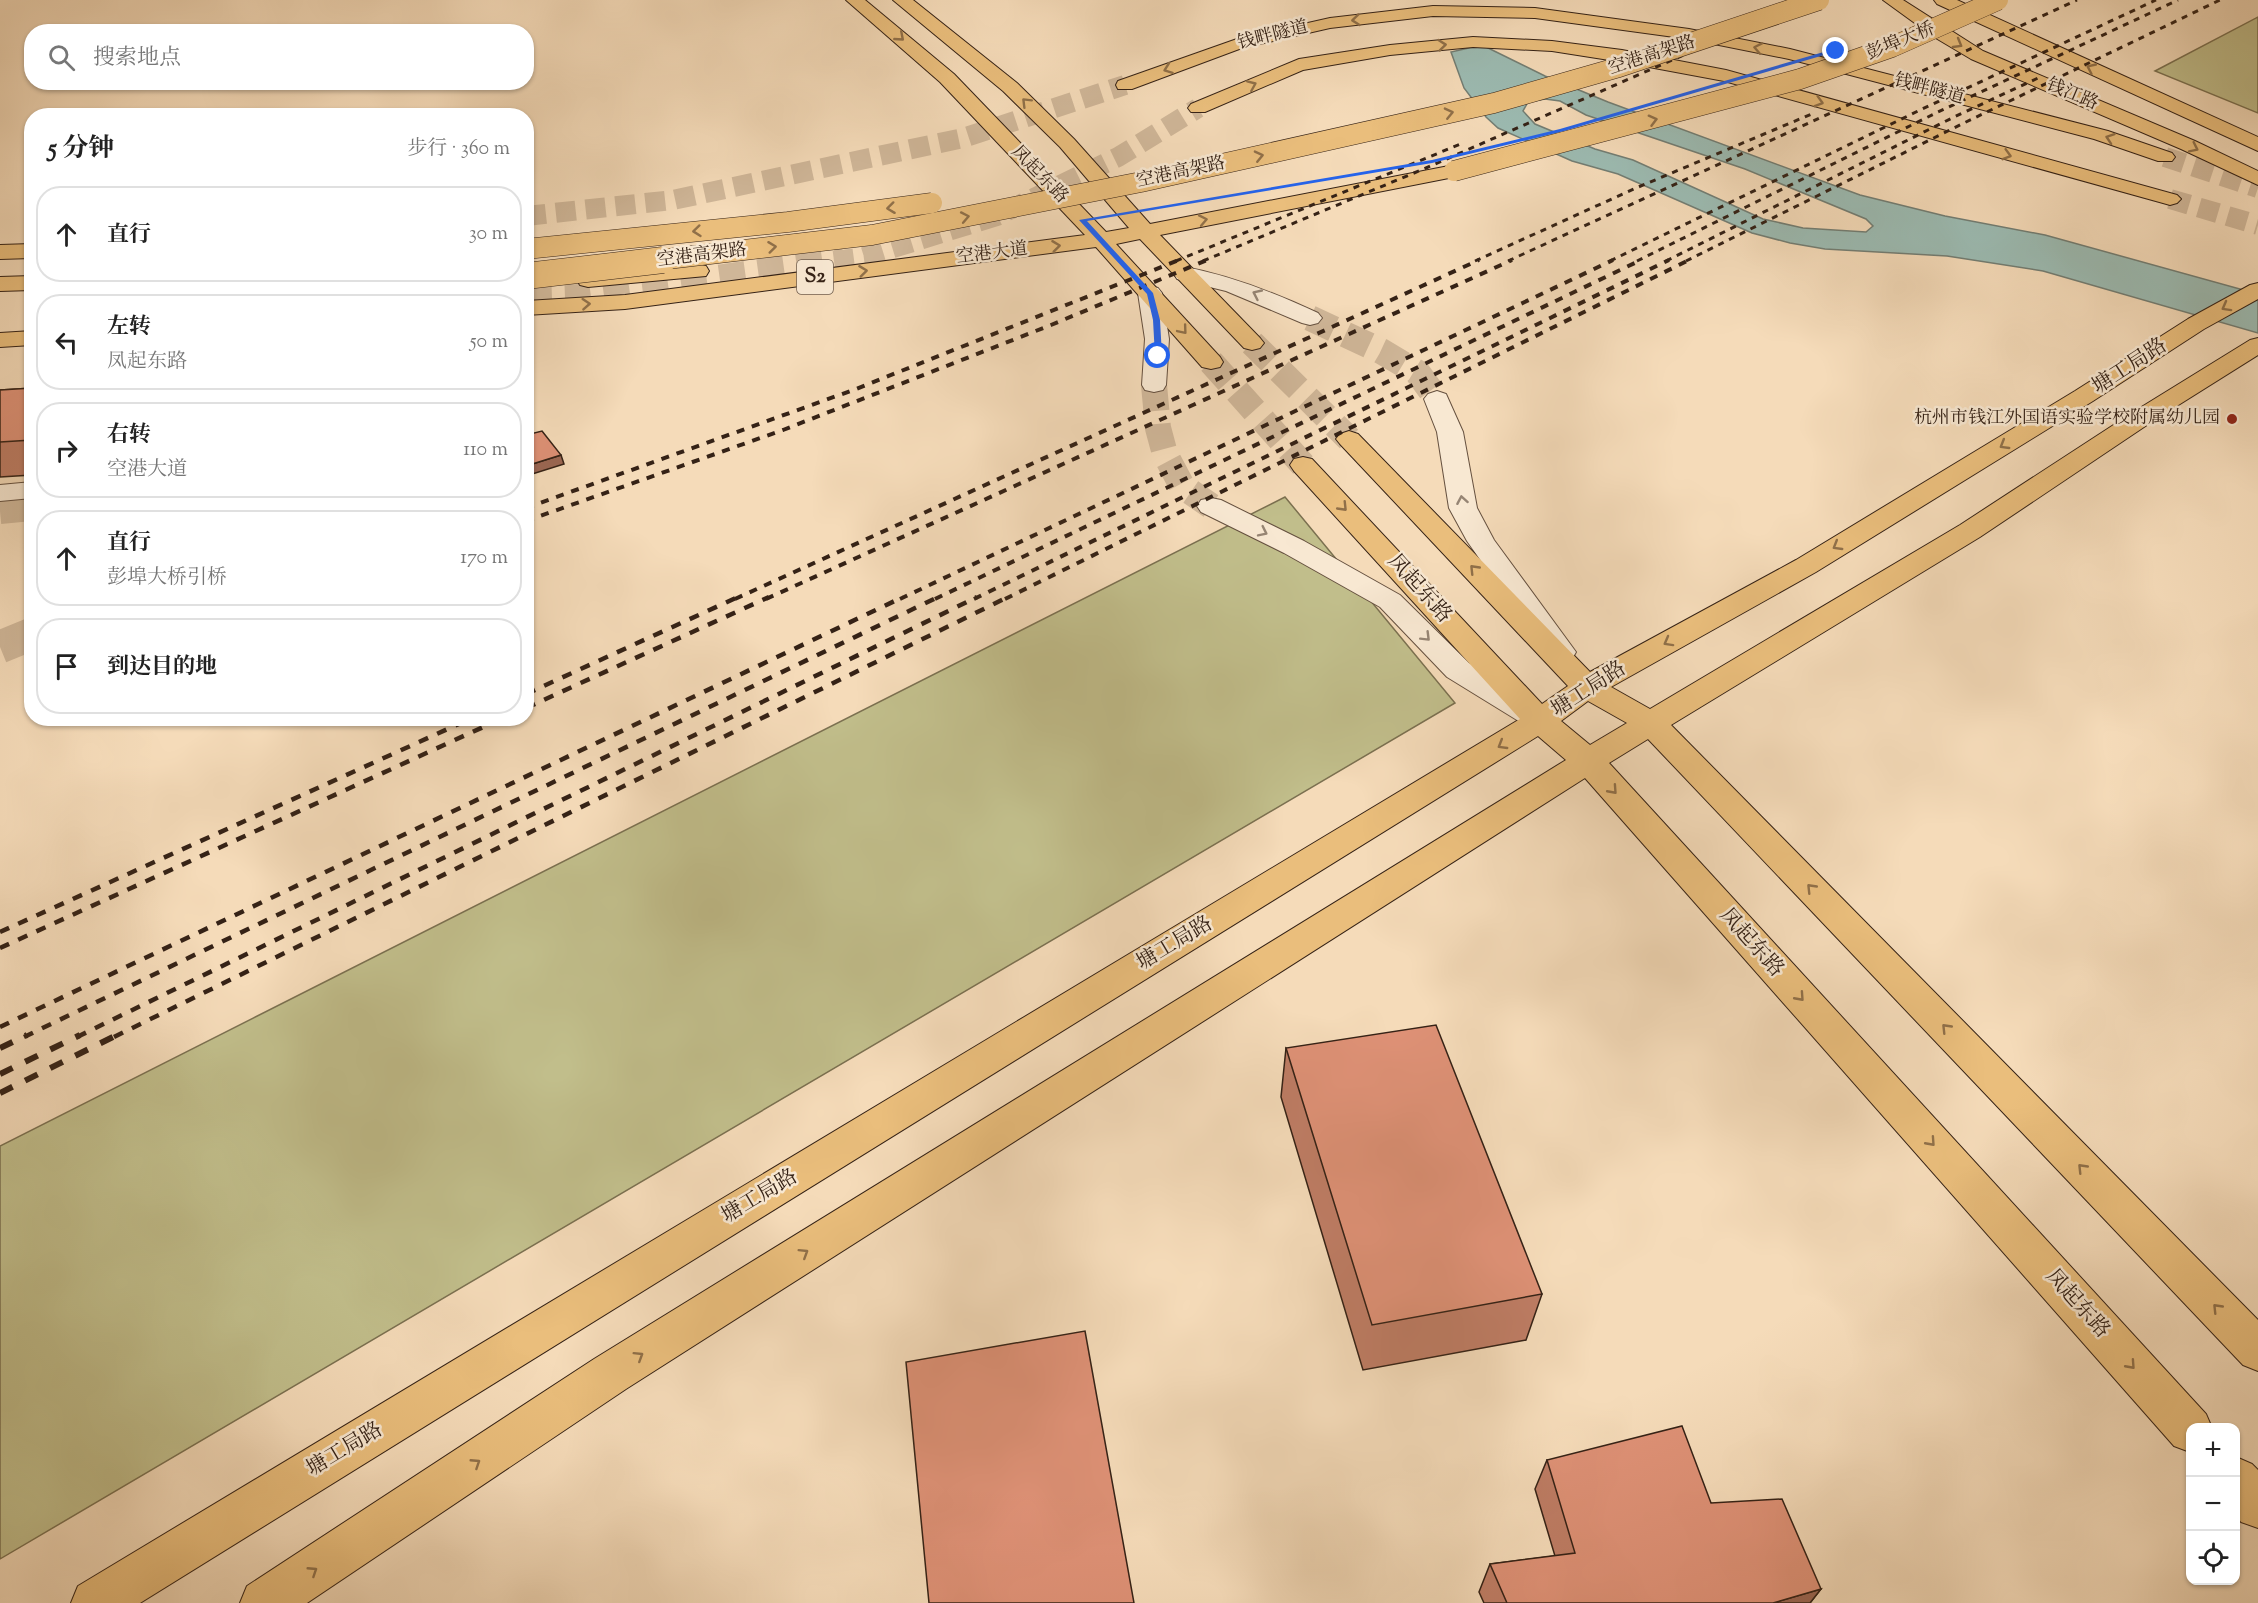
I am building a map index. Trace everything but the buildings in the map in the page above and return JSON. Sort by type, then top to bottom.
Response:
[{"type":"main road","name":"凤起东路","points":[[855,0],[947,78],[1083,220],[1211,362]]},
{"type":"main road","name":"凤起东路","points":[[902,0],[1010,87],[1068,144],[1126,212],[1252,343]]},
{"type":"main road","name":"空港高架路","points":[[1398,105],[1478,88],[1575,63],[1683,30],[1764,0]]},
{"type":"main road","name":"空港高架路","points":[[534,275],[872,235],[1141,182],[1494,103],[1616,68],[1819,0]]},
{"type":"main road","name":"钱江路","points":[[1892,0],[1977,55],[2188,145],[2258,179]]},
{"type":"main road","name":"钱江路","points":[[1943,0],[2258,145]]},
{"type":"main road","name":"彭埠大桥","points":[[1182,204],[1432,161],[1562,130],[1824,54],[1888,31],[1960,0]]},
{"type":"main road","name":"彭埠大桥","points":[[1454,171],[1642,123],[1800,79],[1892,48],[1998,0]]},
{"type":"main road","name":"钱畔隧道","points":[[1125,85],[1237,44],[1330,23],[1433,11],[1535,13],[1678,33],[1790,54],[2101,135],[2165,157]]},
{"type":"main road","name":"钱畔隧道","points":[[1198,108],[1299,65],[1390,50],[1473,42],[1552,46],[1622,56],[1725,76],[2170,199]]},
{"type":"main road","name":"空港高架路","points":[[1019,186],[1110,167]]},
{"type":"main road","name":"空港大道","points":[[534,308],[625,302],[1101,240],[1454,171]]},
{"type":"main road","name":"空港高架路","points":[[534,248],[788,222],[951,200],[996,191]]},
{"type":"main road","name":"空港大道","points":[[534,281],[561,282],[722,270],[1005,234],[1149,209]]},
{"type":"main road","points":[[0,252],[24,251]]},
{"type":"main road","points":[[0,274],[24,273]]},
{"type":"main road","points":[[0,284],[24,283]]},
{"type":"main road","name":"塘工局路","points":[[94,1603],[1540,721],[1587,687],[1806,566],[2074,402],[2196,324],[2257,290]]},
{"type":"main road","points":[[0,306],[24,305]]},
{"type":"main road","points":[[0,321],[24,320]]},
{"type":"main road","points":[[0,340],[24,338]]},
{"type":"main road","points":[[264,1603],[610,1374],[1588,761],[1970,531],[2144,416],[2258,345]]},
{"type":"main road","points":[[1349,439],[1587,687],[1652,724],[2258,1350]]},
{"type":"main road","name":"凤起东路","points":[[1303,465],[1540,721],[1588,761],[2186,1426]]},
{"type":"main road","points":[[2240,1485],[2258,1505]]},
{"type":"street","points":[[1185,274],[1217,279],[1243,287],[1310,318]]},
{"type":"street","points":[[1150,293],[1157,320],[1158,338],[1154,385]]},
{"type":"street","points":[[1437,399],[1450,432],[1463,508],[1481,541],[1587,687]]},
{"type":"street","points":[[0,493],[24,491]]},
{"type":"street","points":[[1211,506],[1294,547],[1390,601],[1458,670],[1540,721]]},
{"type":"shaded area","points":[[2258,17],[2258,113],[2155,71]]},
{"type":"shaded area","points":[[1285,497],[1455,703],[0,1559],[0,1146]]},
{"type":"water","points":[[1482,45],[1545,76],[1608,102],[1860,195],[1945,216],[2045,235],[2258,294],[2258,333],[2043,271],[1947,256],[1825,249],[1752,233],[1618,174],[1572,161],[1498,128],[1486,117],[1464,88],[1451,52]],"holes":[[[1545,99],[1560,101],[1586,115],[1745,169],[1866,219],[1873,226],[1866,232],[1803,228],[1763,219],[1633,160],[1595,149],[1535,124],[1523,111],[1528,102]]]},
{"type":"tunnel","points":[[534,215],[673,200],[963,138],[1125,85]]},
{"type":"tunnel","points":[[834,261],[864,257],[997,216],[1118,157],[1198,108]]},
{"type":"tunnel","points":[[2165,157],[2258,188]]},
{"type":"tunnel","points":[[2170,199],[2258,225]]},
{"type":"tunnel","points":[[534,299],[581,297],[844,260]]},
{"type":"tunnel","points":[[1310,318],[1381,351],[1418,373],[1437,399]]},
{"type":"tunnel","points":[[1252,343],[1349,439]]},
{"type":"tunnel","points":[[1211,362],[1303,465]]},
{"type":"tunnel","points":[[1154,385],[1158,428],[1165,454],[1182,486],[1211,506]]},
{"type":"tunnel","points":[[0,511],[24,509]]},
{"type":"tunnel","points":[[0,647],[24,637]]},
{"type":"railway","points":[[1203,261],[1426,168],[1809,0]]},
{"type":"railway","points":[[1508,261],[2077,0]]},
{"type":"railway","points":[[1610,261],[1920,110],[2156,0]]},
{"type":"railway","points":[[1637,261],[1938,112],[2178,0]]},
{"type":"railway","points":[[1686,261],[1966,122],[2220,0]]},
{"type":"railway","points":[[1666,261],[1954,117],[2038,78]]},
{"type":"railway","points":[[1475,261],[1636,188],[1814,113]]},
{"type":"railway","points":[[1176,261],[1463,143]]},
{"type":"railway","points":[[534,505],[856,389],[1179,260]]},
{"type":"railway","points":[[534,518],[783,430],[1051,325],[1207,260]]},
{"type":"railway","points":[[735,599],[1479,260]]},
{"type":"railway","points":[[766,599],[1512,260]]},
{"type":"railway","points":[[900,599],[1613,260]]},
{"type":"railway","points":[[935,599],[1641,260]]},
{"type":"railway","points":[[974,599],[1669,260]]},
{"type":"railway","points":[[1005,599],[1689,260]]},
{"type":"railway","points":[[534,690],[738,597]]},
{"type":"railway","points":[[534,704],[769,597]]},
{"type":"railway","points":[[0,1027],[903,597]]},
{"type":"railway","points":[[24,1037],[938,597]]},
{"type":"railway","points":[[77,1037],[977,597]]},
{"type":"railway","points":[[114,1037],[1008,597]]},
{"type":"railway","points":[[0,932],[454,726]]},
{"type":"railway","points":[[0,948],[486,726]]},
{"type":"railway","points":[[0,1048],[27,1035]]},
{"type":"railway","points":[[0,1074],[80,1035]]},
{"type":"railway","points":[[0,1093],[117,1035]]},
{"type":"place","name":"杭州市钱江外国语实验学校附属幼儿园","points":[[2232,419]]},
{"type":"route","points":[[1158,356],[1157,320],[1150,293],[1083,220],[1432,161],[1562,130],[1836,51]]}]
